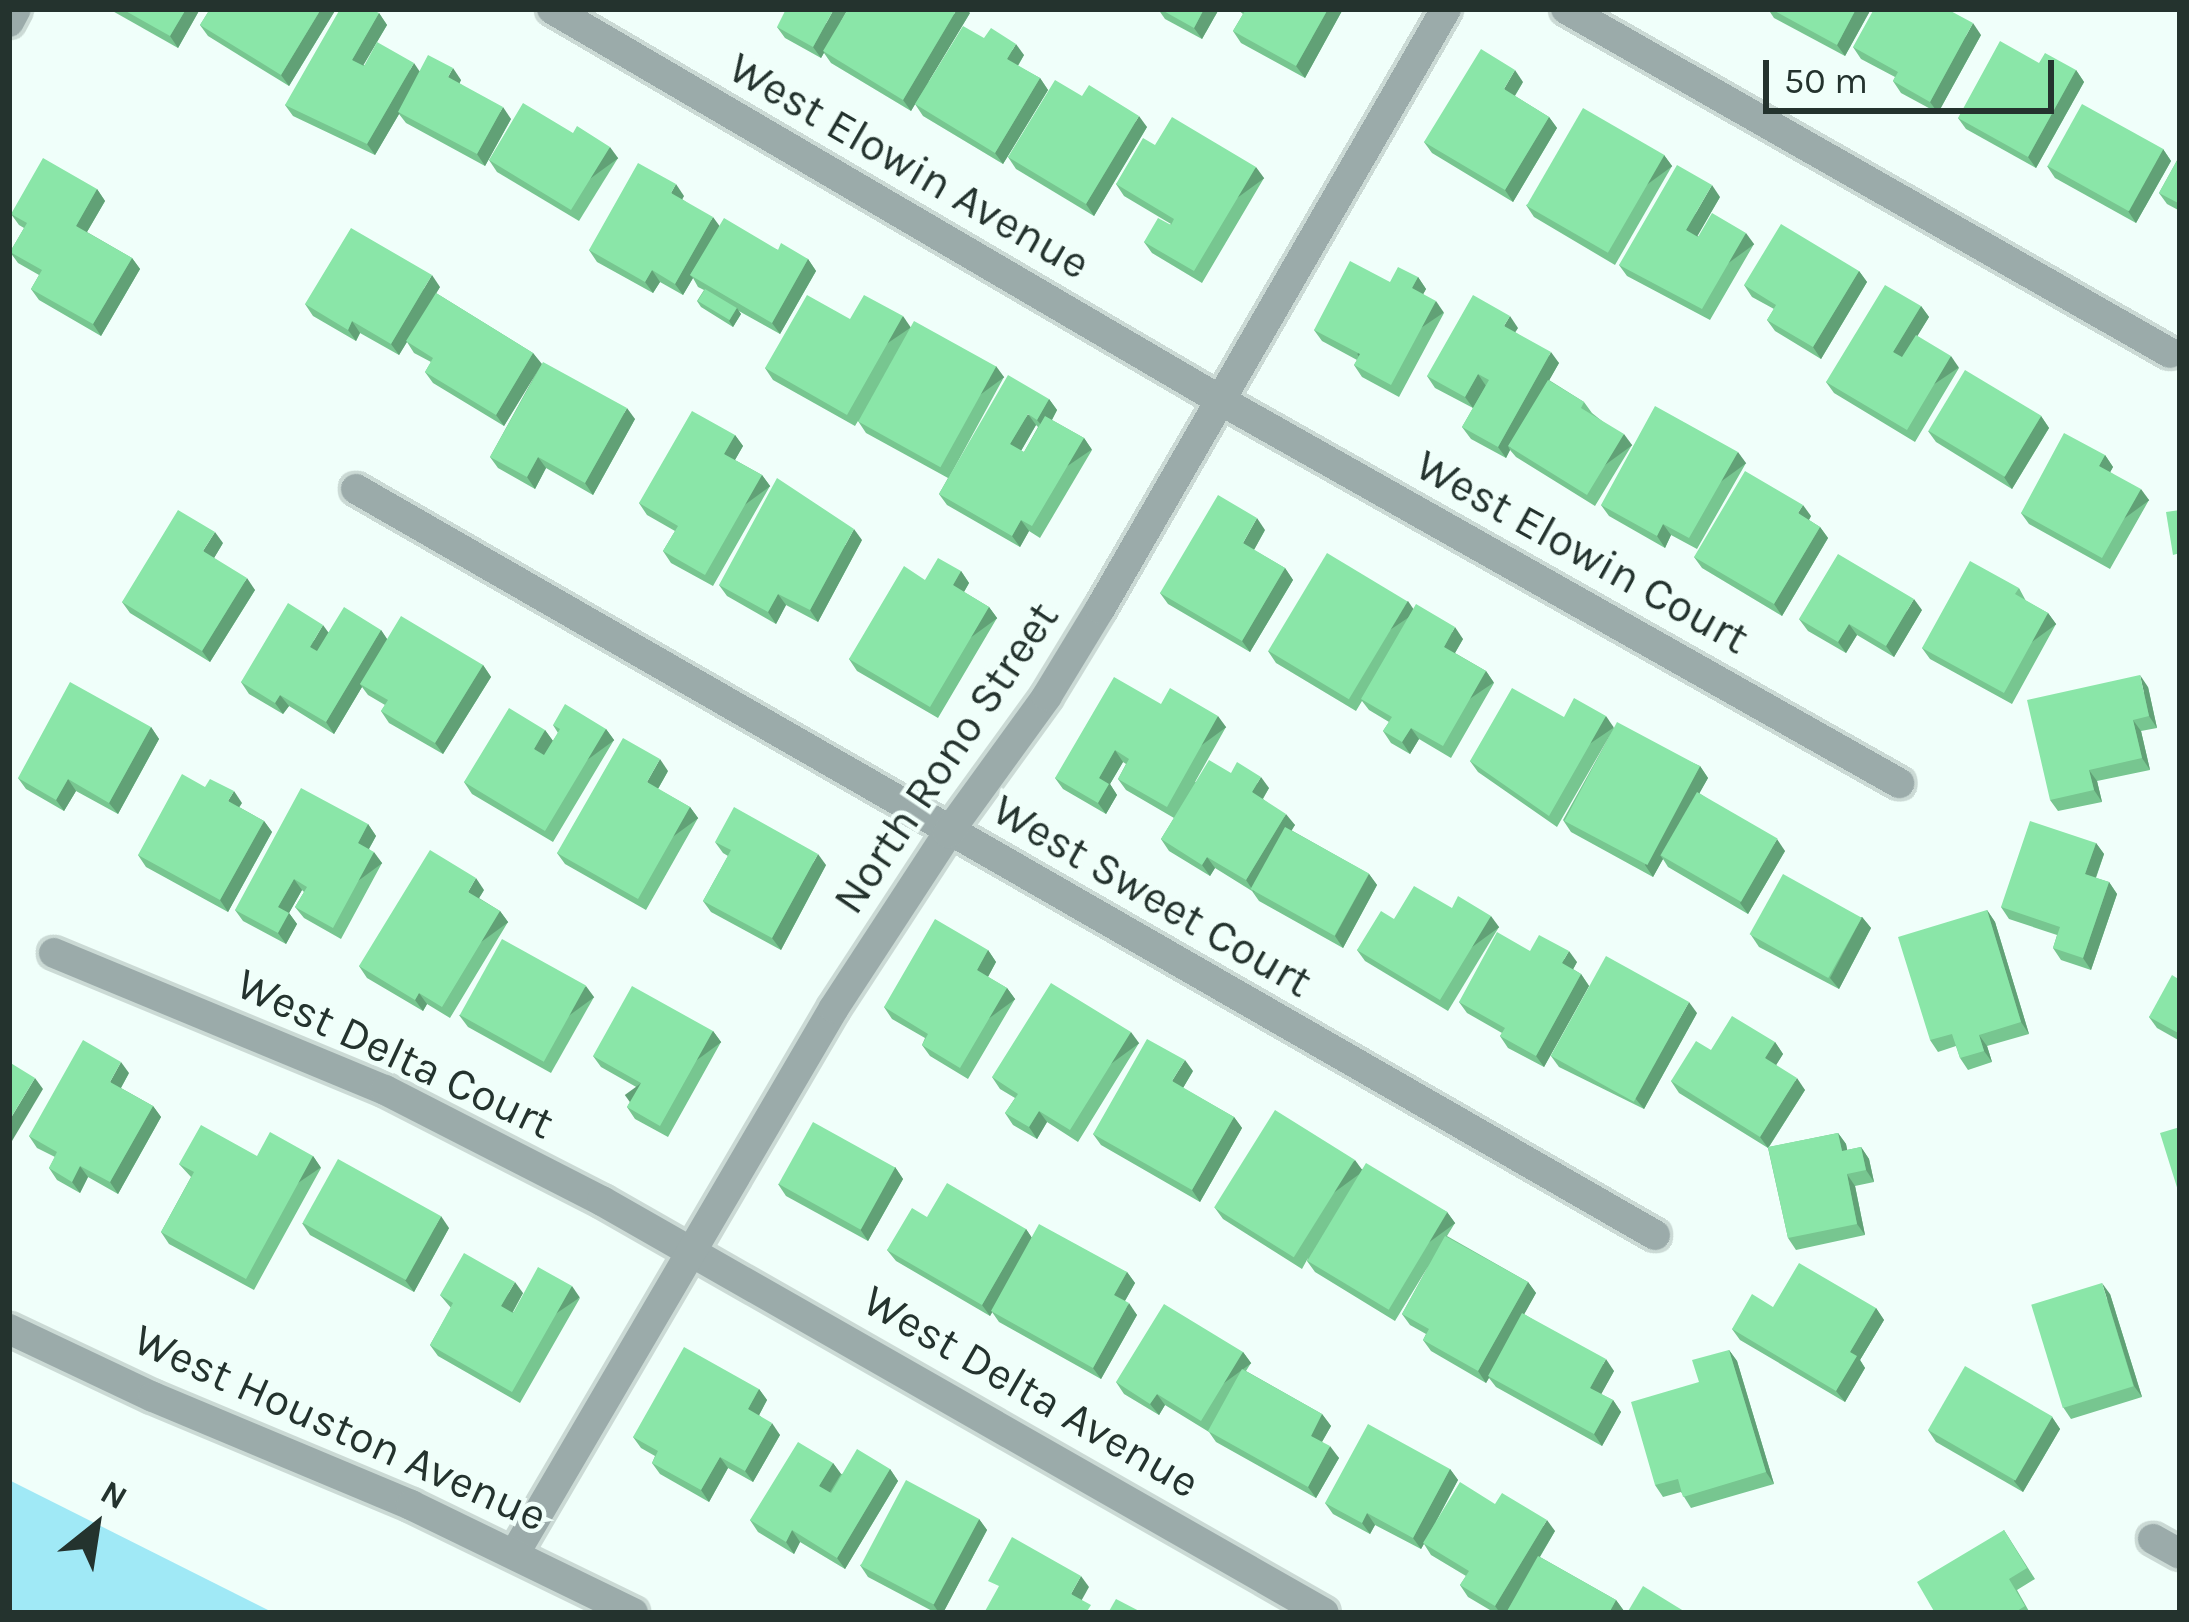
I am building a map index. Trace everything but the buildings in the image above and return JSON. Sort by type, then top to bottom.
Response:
[{"type":"street","points":[[9,22],[16,9]]},
{"type":"street","name":"West Elowin Avenue","points":[[552,9],[1220,400]]},
{"type":"street","name":"North Rono Street","points":[[515,1552],[834,1008],[948,832],[1047,696],[1446,9]]},
{"type":"street","points":[[1567,9],[2170,353]]},
{"type":"street","name":"West Elowin Court","points":[[1220,400],[1899,783]]},
{"type":"street","name":"West Sweet Court","points":[[356,489],[1655,1234]]},
{"type":"street","name":"West Delta Court","points":[[54,953],[386,1090],[693,1248]]},
{"type":"street","name":"West Delta Avenue","points":[[693,1248],[1324,1613]]},
{"type":"street","name":"West Houston Avenue","points":[[9,1329],[153,1397],[515,1552],[633,1613]]},
{"type":"water","points":[[9,1480],[274,1613],[9,1613]]}]
